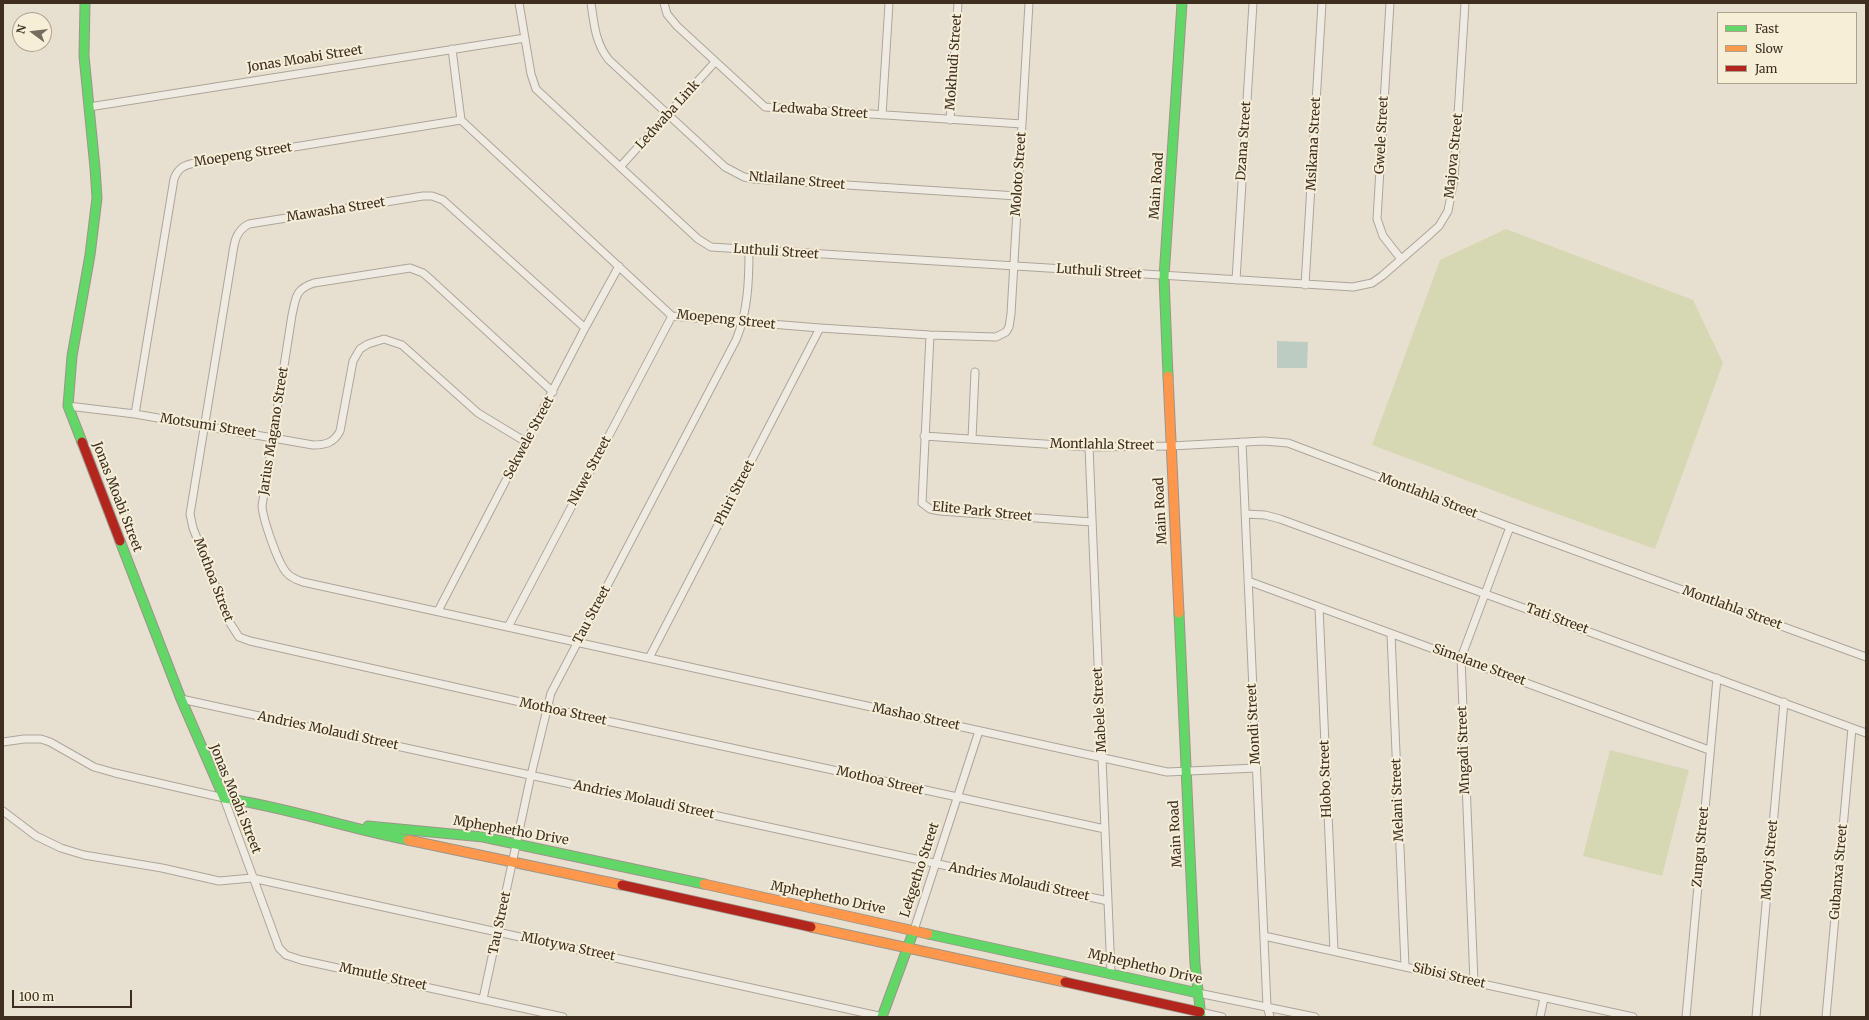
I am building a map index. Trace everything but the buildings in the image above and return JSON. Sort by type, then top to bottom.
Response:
[{"type":"street","name":"Jonas Moabi Street","points":[[85,3],[82,37],[97,204],[71,368],[68,406],[181,699],[224,798],[252,878]]},
{"type":"street","name":"Luthuli Street","points":[[519,3],[531,74],[536,89],[705,244],[720,248],[1014,266],[1164,277]]},
{"type":"street","name":"Ntlailane Street","points":[[591,3],[596,36],[603,53],[724,167],[744,177],[1017,196]]},
{"type":"street","name":"Ledwaba Street","points":[[664,3],[671,19],[715,62],[765,107],[1022,124]]},
{"type":"street","points":[[882,115],[889,3]]},
{"type":"street","name":"Mokhudi Street","points":[[950,120],[958,3]]},
{"type":"street","name":"Moloto Street","points":[[996,337],[1002,335],[1009,327],[1014,266],[1029,3]]},
{"type":"street","name":"Main Road","points":[[1182,3],[1164,277],[1195,964],[1201,1014]]},
{"type":"street","name":"Dzana Street","points":[[1236,280],[1253,3]]},
{"type":"street","name":"Msikana Street","points":[[1305,285],[1322,3]]},
{"type":"street","name":"Gwele Street","points":[[1390,3],[1377,219],[1383,236],[1401,259]]},
{"type":"street","name":"Majova Street","points":[[1164,277],[1361,287],[1382,276],[1439,226],[1448,211],[1452,198],[1465,3]]},
{"type":"street","name":"Jonas Moabi Street","points":[[89,107],[525,38]]},
{"type":"street","points":[[452,49],[460,120]]},
{"type":"street","name":"Ledwaba Link","points":[[620,167],[715,62]]},
{"type":"street","name":"Moepeng Street","points":[[135,414],[174,179],[180,168],[185,165],[195,163],[460,120],[672,316],[743,323],[820,328],[930,335],[996,337]]},
{"type":"street","name":"Mawasha Street","points":[[204,426],[235,241],[242,228],[249,224],[422,196],[438,198],[444,200],[586,328]]},
{"type":"street","name":"Tau Street","points":[[483,999],[546,708],[555,684],[736,340],[743,323],[749,280],[749,250]]},
{"type":"street","name":"Sekwele Street","points":[[438,611],[619,266]]},
{"type":"street","name":"Jarius Magano Street","points":[[553,392],[422,273],[410,268],[314,283],[301,289],[298,293],[292,315],[264,491],[263,513],[284,570],[288,575],[303,582],[438,611],[577,644]]},
{"type":"street","name":"Nkwe Street","points":[[508,627],[672,316]]},
{"type":"street","name":"Phiri Street","points":[[649,658],[820,328]]},
{"type":"street","name":"Elite Park Street","points":[[930,335],[920,498],[922,503],[930,509],[1092,522]]},
{"type":"street","name":"Motsumi Street","points":[[68,406],[135,414],[323,445],[337,438],[342,423],[350,372],[356,355],[368,344],[384,339],[402,345],[478,413],[526,442]]},
{"type":"street","points":[[972,438],[975,372]]},
{"type":"street","name":"Mothoa Street","points":[[204,426],[191,504],[190,520],[230,623],[239,637],[250,641],[546,708],[1105,829]]},
{"type":"street","name":"Montlahla Street","points":[[924,436],[1089,447],[1171,446],[1279,441],[1297,446],[1510,527],[1866,657]]},
{"type":"street","name":"Mondi Street","points":[[1242,442],[1267,1006],[1270,1017]]},
{"type":"street","name":"Mabele Street","points":[[1089,447],[1111,973]]},
{"type":"street","name":"Tati Street","points":[[1245,514],[1264,515],[1280,519],[1866,733]]},
{"type":"street","name":"Mngadi Street","points":[[1474,982],[1461,658],[1510,527]]},
{"type":"street","name":"Simelane Street","points":[[1248,581],[1709,750]]},
{"type":"street","name":"Hlobo Street","points":[[1319,607],[1334,951]]},
{"type":"street","name":"Melani Street","points":[[1391,634],[1405,966]]},
{"type":"street","name":"Mashao Street","points":[[577,644],[649,658],[979,731],[1102,756],[1167,772],[1256,768]]},
{"type":"street","name":"Zungu Street","points":[[1686,1017],[1709,750],[1717,678]]},
{"type":"street","name":"Andries Molaudi Street","points":[[181,699],[1108,901]]},
{"type":"street","name":"Mboyi Street","points":[[1756,1017],[1784,702]]},
{"type":"street","name":"Gubanxa Street","points":[[1826,1017],[1852,728]]},
{"type":"street","name":"Lekgetho Street","points":[[882,1017],[908,948],[934,864],[979,731]]},
{"type":"street","points":[[3,742],[24,739],[50,742],[94,767],[224,798]]},
{"type":"street","name":"Mphephetho Drive","points":[[224,798],[245,801],[334,822],[368,832],[513,861],[1201,1014],[1222,1017]]},
{"type":"street","name":"Mlotywa Street","points":[[3,811],[36,836],[61,848],[84,856],[162,868],[219,881],[252,878],[882,1017]]},
{"type":"street","name":"Mphephetho Drive","points":[[334,822],[458,834],[517,843],[1198,993],[1315,1017]]},
{"type":"street","name":"Mmutle Street","points":[[252,878],[279,948],[286,955],[301,960],[483,999],[532,1014],[563,1017]]},
{"type":"street","name":"Sibisi Street","points":[[1264,936],[1633,1017]]},
{"type":"street","points":[[1540,1017],[1544,998]]},
{"type":"green space","points":[[1506,229],[1693,300],[1723,363],[1655,549],[1372,445],[1440,260]]},
{"type":"green space","points":[[1610,750],[1689,770],[1662,876],[1583,856]]},
{"type":"shaded area","points":[[1277,341],[1308,342],[1307,368],[1277,368]]},
{"type":"traffic: fast","points":[[82,442],[68,406],[72,356],[90,255],[97,198],[84,56],[85,3]]},
{"type":"traffic: fast","points":[[1168,376],[1164,277],[1182,3]]},
{"type":"traffic: fast","points":[[120,541],[181,699],[224,798],[293,812],[408,840]]},
{"type":"traffic: fast","points":[[1179,613],[1195,964],[1201,1017]]},
{"type":"traffic: fast","points":[[368,826],[483,837],[704,884]]},
{"type":"traffic: fast","points":[[882,1017],[914,930]]},
{"type":"traffic: fast","points":[[928,934],[1198,993]]},
{"type":"traffic: slow","points":[[1168,376],[1179,613]]},
{"type":"traffic: slow","points":[[408,840],[622,885]]},
{"type":"traffic: slow","points":[[704,884],[928,934]]},
{"type":"traffic: slow","points":[[811,927],[1065,982]]},
{"type":"traffic: jam","points":[[82,442],[120,541]]},
{"type":"traffic: jam","points":[[622,885],[811,927]]},
{"type":"traffic: jam","points":[[1065,982],[1200,1012]]}]
